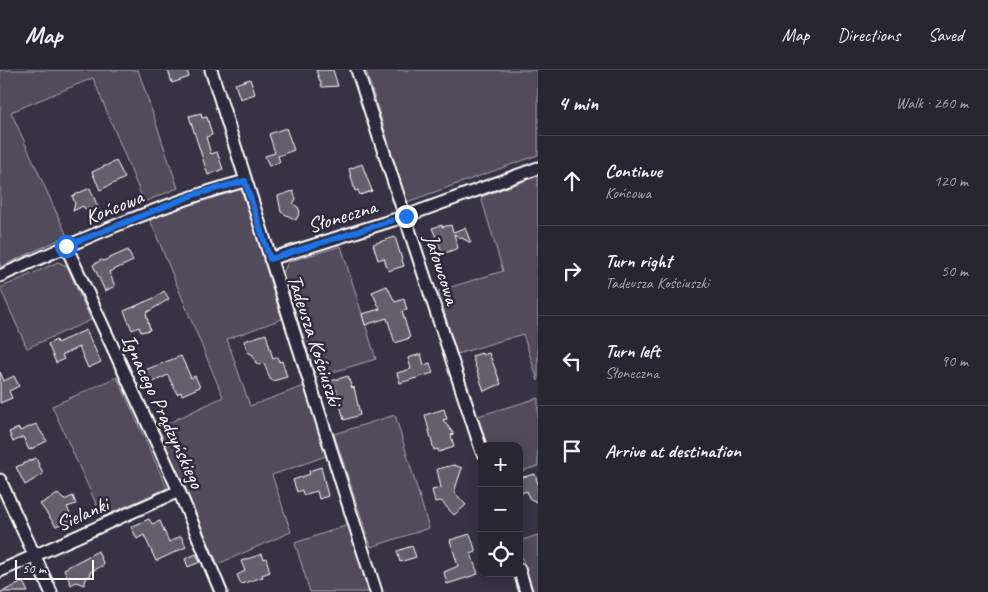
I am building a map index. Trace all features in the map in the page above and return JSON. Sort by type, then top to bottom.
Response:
[{"type":"street","name":"Tadeusza Kościuszki","points":[[210,70],[376,592]]},
{"type":"street","name":"Jałowcowa","points":[[357,70],[479,442]]},
{"type":"street","name":"Słoneczna","points":[[270,259],[406,216],[538,168]]},
{"type":"street","name":"Końcowa","points":[[0,276],[66,246],[196,194],[245,181]]},
{"type":"street","name":"Ignacego Prądzyńskiego","points":[[66,246],[179,491],[222,592]]},
{"type":"street","points":[[0,480],[51,592]]},
{"type":"street","name":"Sielanki","points":[[0,570],[179,491]]},
{"type":"street","points":[[521,577],[526,592]]},
{"type":"shaded area","points":[[0,70],[138,70],[178,188],[144,202],[93,78],[11,112],[67,236],[0,267]]},
{"type":"shaded area","points":[[366,70],[538,70],[538,155],[407,202]]},
{"type":"shaded area","points":[[538,176],[538,381],[523,334],[457,354],[438,291],[503,271],[481,197]]},
{"type":"shaded area","points":[[241,187],[282,319],[227,339],[250,406],[304,386],[326,456],[272,475],[291,532],[218,564],[158,428],[223,397],[150,220],[182,206]]},
{"type":"shaded area","points":[[341,246],[376,359],[316,377],[283,273],[288,262]]},
{"type":"shaded area","points":[[58,262],[67,266],[91,320],[27,348],[0,288]]},
{"type":"shaded area","points":[[117,377],[167,488],[102,517],[52,406]]},
{"type":"shaded area","points":[[538,398],[538,466],[523,471],[523,442],[486,442],[478,416]]},
{"type":"shaded area","points":[[395,415],[429,528],[371,547],[334,434]]},
{"type":"shaded area","points":[[348,525],[369,592],[310,592],[295,543]]},
{"type":"shaded area","points":[[538,535],[538,592],[533,592],[523,561],[523,540]]},
{"type":"building","points":[[168,70],[187,70],[189,77],[172,83]]},
{"type":"building","points":[[316,70],[333,70],[338,86],[322,87]]},
{"type":"building","points":[[250,79],[255,94],[240,99],[235,84]]},
{"type":"building","points":[[201,113],[202,118],[207,117],[212,135],[206,137],[211,154],[217,152],[223,169],[208,175],[189,116]]},
{"type":"building","points":[[286,128],[294,150],[278,156],[280,162],[269,166],[265,156],[275,153],[269,134]]},
{"type":"building","points":[[116,161],[125,178],[100,190],[92,172]]},
{"type":"building","points":[[362,164],[372,191],[360,195],[358,190],[355,191],[349,169]]},
{"type":"building","points":[[90,188],[99,210],[91,214],[88,208],[85,209],[83,206],[73,211],[75,203],[72,196]]},
{"type":"building","points":[[293,191],[296,199],[293,204],[298,207],[300,212],[296,220],[281,212],[278,196]]},
{"type":"building","points":[[442,225],[442,227],[451,225],[453,232],[465,228],[471,243],[454,234],[458,248],[443,254],[432,228]]},
{"type":"building","points":[[395,237],[404,266],[388,271],[384,258],[378,260],[373,244]]},
{"type":"building","points":[[128,250],[133,261],[109,272],[115,286],[105,291],[93,265]]},
{"type":"building","points":[[387,286],[395,302],[404,299],[407,310],[402,311],[410,338],[395,343],[387,318],[365,325],[362,314],[380,309],[372,292]]},
{"type":"building","points":[[164,291],[169,299],[146,313],[150,330],[141,332],[139,327],[132,330],[124,311],[154,298]]},
{"type":"building","points":[[86,330],[101,362],[88,368],[79,347],[62,355],[64,359],[56,363],[48,344],[56,340],[57,343]]},
{"type":"building","points":[[266,334],[273,359],[278,357],[279,362],[282,361],[287,377],[273,381],[270,379],[264,363],[259,365],[256,363],[253,355],[248,352],[244,341]]},
{"type":"building","points":[[482,353],[482,355],[489,353],[501,384],[484,391],[472,356]]},
{"type":"building","points":[[421,354],[424,365],[430,363],[433,373],[400,383],[397,373],[411,369],[408,358]]},
{"type":"building","points":[[181,356],[191,378],[195,376],[200,387],[182,395],[181,392],[177,394],[168,375],[151,383],[145,370]]},
{"type":"building","points":[[0,372],[4,381],[14,376],[19,386],[9,391],[12,398],[0,403]]},
{"type":"building","points":[[348,376],[352,388],[354,387],[360,415],[344,420],[336,389],[333,390],[331,381]]},
{"type":"building","points":[[444,409],[447,419],[443,420],[454,434],[451,435],[454,447],[439,452],[438,449],[434,450],[425,415]]},
{"type":"building","points":[[36,424],[47,441],[29,450],[23,437],[13,442],[9,432],[19,428],[20,431]]},
{"type":"building","points":[[36,458],[43,474],[25,485],[16,467]]},
{"type":"building","points":[[454,465],[462,468],[454,492],[466,505],[454,515],[441,501],[435,502],[432,490],[441,488],[437,469]]},
{"type":"building","points":[[321,467],[328,496],[319,499],[317,491],[303,495],[302,490],[297,492],[293,480],[310,474],[309,471]]},
{"type":"building","points":[[535,474],[538,484],[538,503],[529,498],[527,491],[523,492],[523,477]]},
{"type":"building","points":[[58,494],[64,500],[73,496],[76,504],[67,507],[72,519],[56,526],[40,504]]},
{"type":"building","points":[[149,519],[152,524],[160,521],[169,542],[181,536],[186,547],[156,561],[144,535],[137,539],[131,527]]},
{"type":"building","points":[[470,534],[476,552],[471,554],[478,574],[447,584],[444,572],[458,566],[450,540]]},
{"type":"building","points":[[412,546],[416,557],[400,562],[397,551]]},
{"type":"building","points":[[98,551],[104,565],[90,572],[91,575],[87,577],[84,585],[76,582],[71,585],[64,569]]},
{"type":"building","points":[[196,554],[200,562],[188,567],[185,559]]},
{"type":"building","points":[[262,554],[264,559],[266,558],[270,572],[262,575],[263,577],[241,584],[237,575],[245,571],[241,561]]},
{"type":"building","points":[[23,582],[28,592],[1,592]]},
{"type":"route","points":[[66,246],[196,194],[245,181],[270,259],[406,216]]}]
